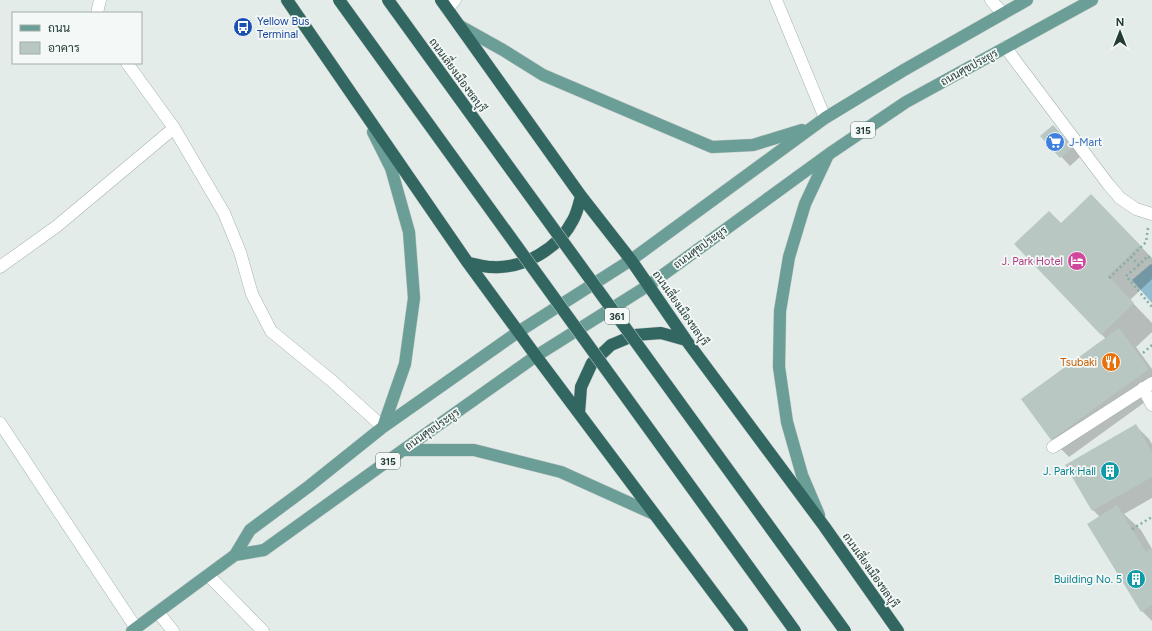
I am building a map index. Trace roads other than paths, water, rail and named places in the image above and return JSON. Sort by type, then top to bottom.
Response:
[{"type":"highway","points":[[287,0],[468,263],[742,631]]},
{"type":"highway","points":[[339,0],[795,631]]},
{"type":"highway","name":"ถนนเลี่ยงเมืองชลบุรี","points":[[388,0],[845,631]]},
{"type":"highway","name":"ถนนเลี่ยงเมืองชลบุรี","points":[[448,3],[460,26],[581,196],[631,260],[686,340],[824,526],[898,631]]},
{"type":"highway","points":[[468,263],[492,267],[517,265],[540,255],[559,240],[573,220],[581,196]]},
{"type":"highway","points":[[579,413],[581,387],[592,363],[611,345],[635,335],[655,333],[661,333],[686,340]]},
{"type":"main road","name":"ถนนศุขประยูร","points":[[134,629],[236,555],[250,530],[308,487],[383,427],[518,332],[631,260],[825,118],[904,70],[1027,0]]},
{"type":"main road","name":"ถนนศุขประยูร","points":[[236,555],[264,550],[536,356],[649,285],[829,154],[906,102],[1092,0]]},
{"type":"main road","points":[[460,26],[503,50],[543,76],[712,147],[753,144],[812,127]]},
{"type":"main road","points":[[361,108],[391,168],[410,232],[414,298],[405,364],[383,427]]},
{"type":"main road","points":[[824,526],[802,475],[787,422],[779,367],[780,312],[789,257],[805,204],[829,154]]},
{"type":"main road","points":[[403,450],[474,450],[561,472],[654,514]]},
{"type":"street","points":[[97,12],[100,0]]},
{"type":"street","points":[[776,0],[825,118]]},
{"type":"street","points":[[991,0],[1003,14]]},
{"type":"street","points":[[1005,47],[1120,198],[1136,209],[1152,214]]},
{"type":"street","points":[[128,64],[174,128],[224,213],[240,252],[252,294],[271,331],[332,381],[383,427]]},
{"type":"street","points":[[0,267],[57,226],[174,128]]},
{"type":"street","points":[[1053,447],[1148,386],[1152,405]]},
{"type":"street","points":[[0,423],[134,629]]},
{"type":"street","points":[[208,575],[263,631]]},
{"type":"street","points":[[158,612],[173,631]]},
{"type":"water","points":[[1151,264],[1152,265],[1152,303],[1132,280]]},
{"type":"place","name":"Yellow Bus Terminal","points":[[243,27]]},
{"type":"place","name":"J-Mart","points":[[1055,142]]},
{"type":"place","name":"J. Park Hotel","points":[[1077,261]]},
{"type":"place","name":"Tsubaki","points":[[1111,362]]},
{"type":"place","name":"J. Park Hall","points":[[1110,471]]},
{"type":"place","name":"Building No. 5","points":[[1136,579]]}]
